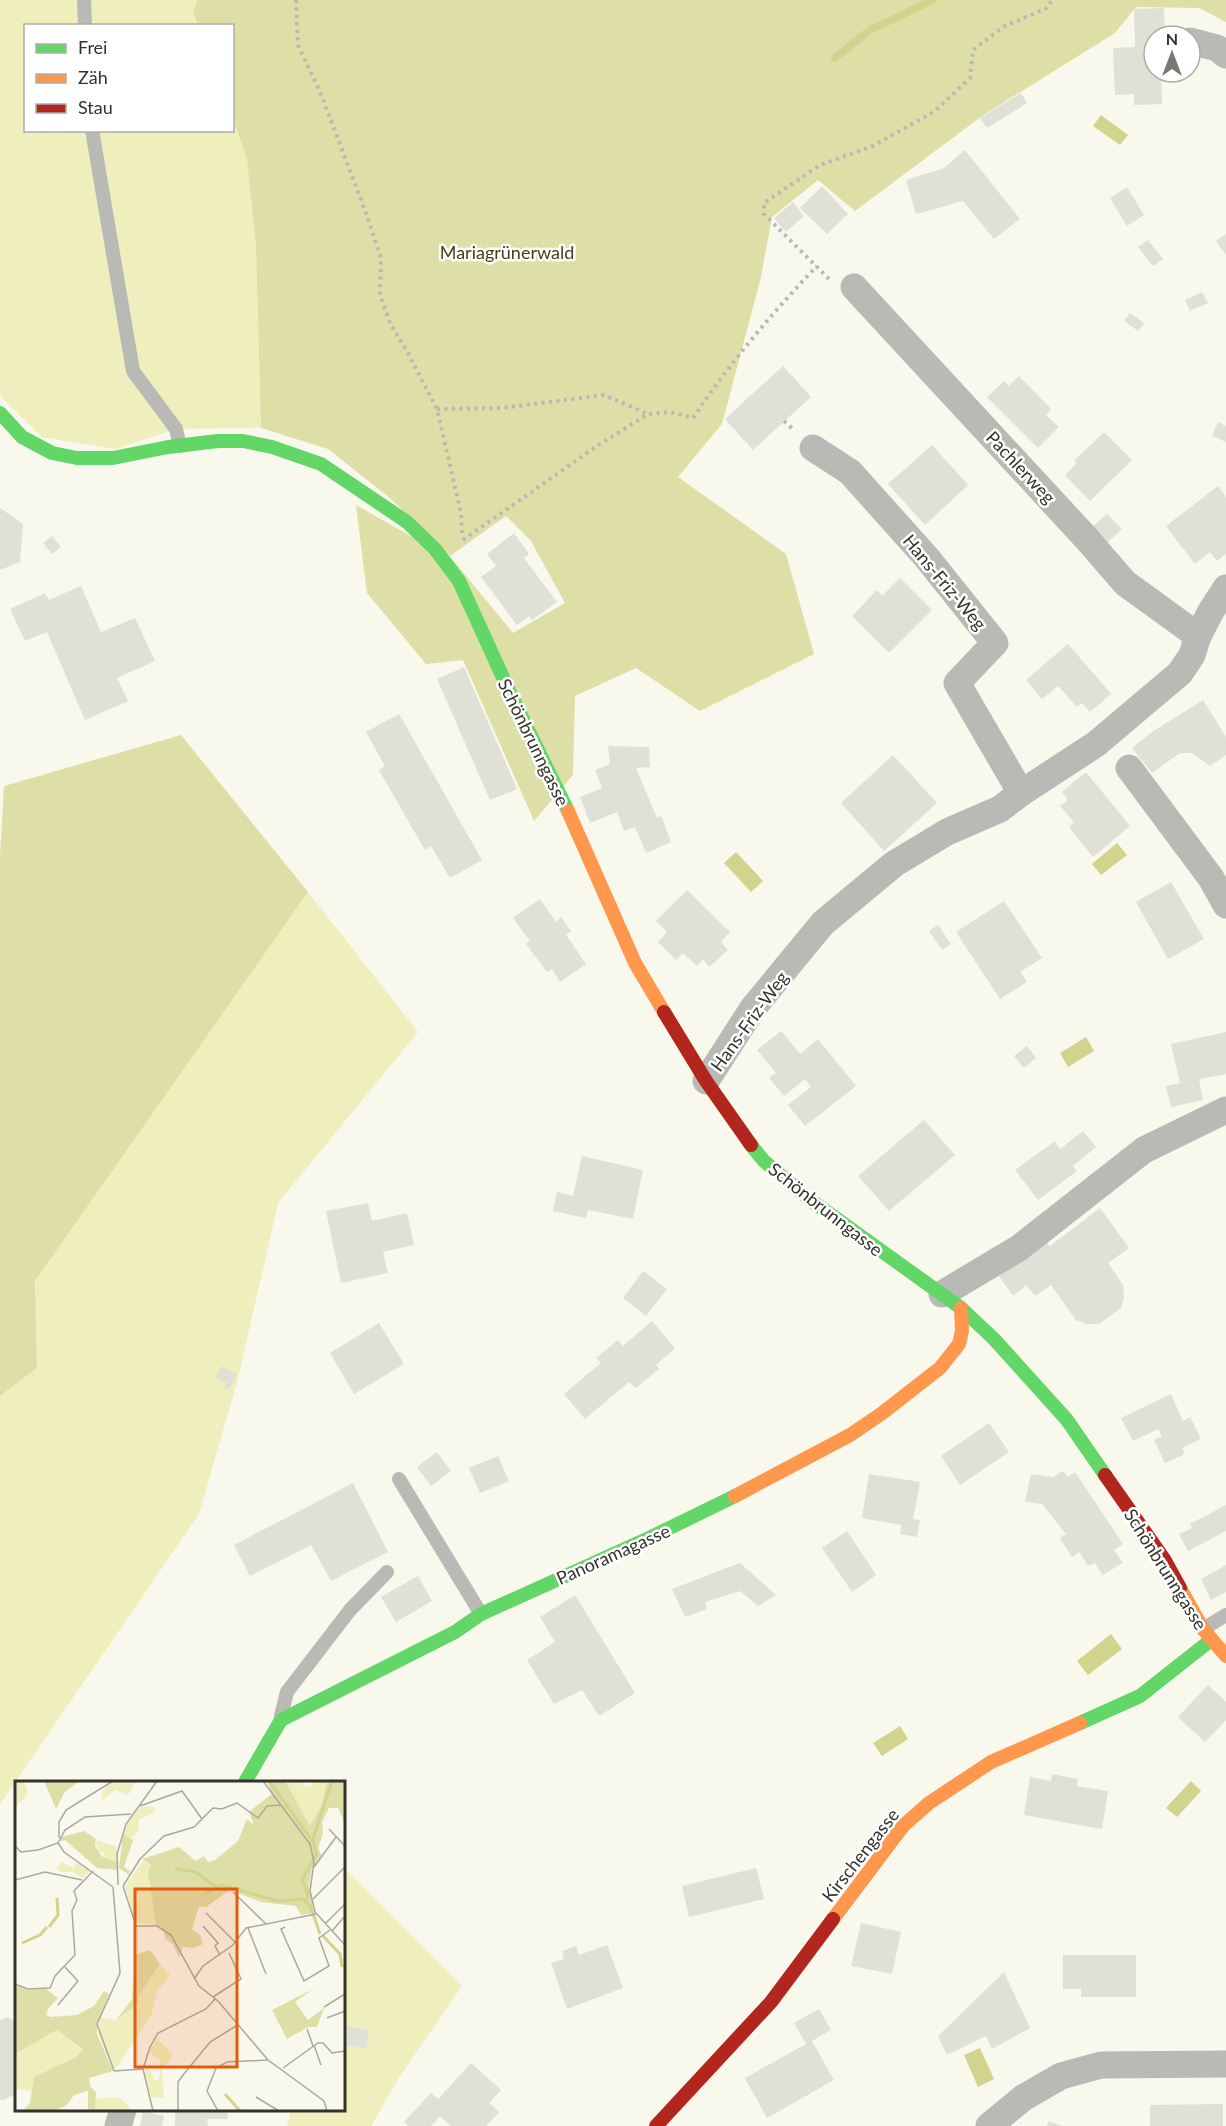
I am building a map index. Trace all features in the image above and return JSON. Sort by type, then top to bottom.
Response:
[{"type":"street","points":[[1202,44],[1217,48],[1226,55]]},
{"type":"street","name":"Pachlerweg","points":[[843,285],[1087,539],[1125,583],[1198,636]]},
{"type":"street","name":"Schönbrunngasse","points":[[0,413],[22,437],[52,453],[77,458],[113,458],[180,446],[243,441],[272,447],[321,464],[407,522],[435,549],[459,581],[510,695],[573,822],[634,963],[706,1081],[764,1161],[843,1225],[951,1301],[994,1339],[1067,1420],[1164,1560],[1207,1635],[1226,1656]]},
{"type":"street","name":"Hans-Friz-Weg","points":[[813,448],[850,472],[927,558],[995,643],[957,683],[1022,792]]},
{"type":"street","name":"Hans-Friz-Weg","points":[[706,1081],[753,1008],[823,923],[894,864],[947,832],[1000,809],[1096,744],[1180,673],[1192,655],[1198,636],[1211,610],[1226,588]]},
{"type":"street","points":[[1129,768],[1211,878],[1226,905]]},
{"type":"street","points":[[951,1301],[1144,1150],[1226,1110]]},
{"type":"street","name":"Panoramagasse","points":[[281,1720],[454,1632],[482,1614],[719,1504],[850,1435],[940,1368],[959,1344],[962,1331],[951,1301]]},
{"type":"street","name":"Kirschengasse","points":[[656,2126],[771,2001],[903,1826],[929,1803],[991,1762],[1140,1696],[1207,1635]]},
{"type":"street","points":[[246,1781],[281,1720]]},
{"type":"street","points":[[989,2126],[1023,2098],[1061,2076],[1101,2065],[1226,2064]]},
{"type":"street","points":[[118,2126],[122,2111]]},
{"type":"lane","points":[[84,0],[86,24]]},
{"type":"lane","points":[[92,132],[133,371],[176,429],[180,446]]},
{"type":"lane","points":[[399,1479],[482,1614]]},
{"type":"lane","points":[[281,1720],[287,1692],[350,1610],[387,1572]]},
{"type":"lane","points":[[1207,1635],[1226,1615]]},
{"type":"path","points":[[296,0],[298,45],[321,94],[381,258],[380,295],[390,323],[436,409],[461,513],[463,555],[459,581]]},
{"type":"path","points":[[843,285],[817,266],[764,214],[764,203],[820,165],[873,146],[935,111],[970,78],[973,50],[1003,27],[1047,8],[1052,0]]},
{"type":"path","points":[[462,540],[648,414],[670,412],[693,418],[710,392],[784,301],[817,266]]},
{"type":"path","points":[[436,409],[512,408],[604,395],[648,414]]},
{"type":"shaded area","points":[[0,0],[197,0],[193,11],[198,24],[24,24],[24,132],[234,132],[234,122],[247,159],[256,246],[261,428],[176,429],[115,449],[42,437],[3,399],[0,393]]},
{"type":"shaded area","points":[[1101,115],[1128,135],[1120,145],[1093,126]]},
{"type":"shaded area","points":[[1117,843],[1127,855],[1101,875],[1092,864]]},
{"type":"shaded area","points":[[736,852],[763,881],[751,892],[724,863]]},
{"type":"shaded area","points":[[308,892],[418,1032],[278,1203],[238,1379],[199,1514],[0,1804],[0,1396],[37,1368],[35,1281]]},
{"type":"shaded area","points":[[1086,1037],[1094,1051],[1068,1067],[1060,1053]]},
{"type":"shaded area","points":[[1111,1634],[1122,1649],[1088,1675],[1077,1661]]},
{"type":"shaded area","points":[[900,1726],[908,1739],[882,1756],[873,1743]]},
{"type":"shaded area","points":[[1191,1781],[1201,1791],[1177,1817],[1166,1808]]},
{"type":"shaded area","points":[[345,1869],[462,1986],[400,2076],[371,2126],[287,2126],[291,2111],[345,2111]]},
{"type":"shaded area","points":[[980,2048],[994,2079],[978,2087],[964,2055]]},
{"type":"green space","name":"Mariagrünerwald","points":[[197,0],[1226,0],[1226,22],[1199,8],[1136,7],[1115,33],[982,116],[855,211],[818,180],[772,217],[761,277],[722,424],[678,477],[786,554],[814,654],[700,711],[636,668],[575,696],[573,775],[534,821],[463,660],[426,664],[367,593],[356,505],[453,560],[513,633],[565,603],[531,541],[506,516],[450,556],[390,498],[328,449],[261,428],[256,246],[247,159],[234,122],[234,24],[198,24],[193,11]]},
{"type":"green space","points":[[181,735],[308,892],[35,1281],[37,1368],[0,1396],[0,857],[4,786]]},
{"type":"building","points":[[1164,8],[1165,24],[1142,24],[1142,84],[1161,84],[1162,104],[1134,105],[1134,94],[1115,95],[1113,48],[1135,47],[1134,9]]},
{"type":"building","points":[[1021,93],[1027,103],[987,128],[980,118]]},
{"type":"building","points":[[965,150],[1020,219],[994,239],[963,201],[916,214],[906,180],[944,168]]},
{"type":"building","points":[[822,186],[848,214],[827,234],[800,208]]},
{"type":"building","points":[[1127,187],[1144,215],[1127,226],[1110,198]]},
{"type":"building","points":[[793,202],[804,216],[786,232],[774,218]]},
{"type":"building","points":[[1226,234],[1226,255],[1216,241]]},
{"type":"building","points":[[1148,240],[1163,259],[1153,266],[1138,247]]},
{"type":"building","points":[[1202,292],[1208,303],[1190,311],[1185,300]]},
{"type":"building","points":[[1130,313],[1144,323],[1138,331],[1124,321]]},
{"type":"building","points":[[783,366],[811,397],[753,450],[725,419]]},
{"type":"building","points":[[1019,376],[1051,409],[1046,415],[1059,427],[1038,448],[987,397],[1004,381],[1009,386]]},
{"type":"building","points":[[1218,422],[1226,426],[1226,442],[1212,436]]},
{"type":"building","points":[[1104,432],[1132,460],[1090,501],[1065,475],[1077,463],[1074,461]]},
{"type":"building","points":[[932,445],[968,485],[925,525],[888,484]]},
{"type":"building","points":[[1218,486],[1226,497],[1226,554],[1217,561],[1210,552],[1195,564],[1166,526]]},
{"type":"building","points":[[0,508],[23,524],[20,562],[0,570]]},
{"type":"building","points":[[1107,514],[1122,529],[1107,543],[1092,527]]},
{"type":"building","points":[[514,533],[529,554],[524,558],[557,602],[532,620],[529,616],[517,625],[481,577],[496,566],[487,554]]},
{"type":"building","points":[[52,536],[61,547],[52,554],[43,543]]},
{"type":"building","points":[[900,578],[932,610],[889,653],[852,616],[877,590],[882,596]]},
{"type":"building","points":[[81,586],[101,632],[135,618],[155,661],[117,678],[128,701],[85,720],[47,632],[25,641],[10,609],[45,593],[49,600]]},
{"type":"building","points":[[1068,644],[1111,694],[1090,712],[1082,703],[1077,707],[1058,686],[1042,699],[1026,680]]},
{"type":"building","points":[[464,667],[517,789],[490,800],[437,679]]},
{"type":"building","points":[[1203,700],[1226,737],[1226,755],[1210,766],[1192,753],[1180,753],[1152,773],[1132,748],[1152,732]]},
{"type":"building","points":[[399,714],[482,860],[450,878],[431,846],[425,850],[379,770],[385,766],[366,732]]},
{"type":"building","points":[[608,746],[649,747],[650,767],[636,768],[657,818],[661,816],[671,842],[646,853],[635,827],[624,831],[617,812],[590,823],[580,797],[602,788],[595,770],[610,764]]},
{"type":"building","points":[[893,755],[937,803],[884,851],[841,803]]},
{"type":"building","points":[[1086,772],[1130,826],[1093,857],[1069,827],[1074,822],[1060,806],[1068,800],[1062,792]]},
{"type":"building","points":[[1171,882],[1204,939],[1168,959],[1136,902]]},
{"type":"building","points":[[687,890],[730,932],[721,942],[728,950],[709,967],[703,959],[697,966],[683,953],[676,960],[658,942],[667,932],[656,921]]},
{"type":"building","points":[[540,899],[556,922],[561,917],[571,931],[566,935],[586,964],[560,982],[552,969],[547,972],[526,944],[530,941],[513,918]]},
{"type":"building","points":[[1004,901],[1042,958],[1020,972],[1027,982],[1000,999],[956,932]]},
{"type":"building","points":[[938,925],[951,944],[942,950],[929,931]]},
{"type":"building","points":[[781,1031],[800,1054],[818,1039],[856,1086],[805,1126],[788,1105],[811,1087],[805,1079],[784,1096],[769,1078],[776,1073],[757,1050]]},
{"type":"building","points":[[1226,1032],[1226,1074],[1199,1079],[1203,1100],[1171,1107],[1166,1086],[1180,1083],[1171,1044]]},
{"type":"building","points":[[1027,1046],[1036,1058],[1024,1068],[1014,1056]]},
{"type":"building","points":[[924,1120],[955,1155],[889,1211],[858,1176]]},
{"type":"building","points":[[1083,1131],[1096,1147],[1073,1166],[1077,1171],[1038,1200],[1015,1170],[1055,1141],[1060,1149]]},
{"type":"building","points":[[582,1156],[643,1170],[633,1219],[588,1210],[586,1218],[553,1211],[557,1192],[573,1196]]},
{"type":"building","points":[[368,1203],[372,1221],[407,1213],[414,1245],[383,1252],[388,1273],[341,1283],[326,1211]]},
{"type":"building","points":[[1100,1208],[1129,1248],[1108,1263],[1123,1285],[1124,1297],[1121,1308],[1099,1324],[1087,1324],[1076,1320],[1051,1285],[1035,1296],[1026,1285],[1013,1296],[999,1276],[1045,1241],[1050,1246]]},
{"type":"building","points":[[643,1271],[667,1289],[646,1316],[623,1298]]},
{"type":"building","points":[[652,1321],[675,1348],[656,1365],[659,1369],[636,1388],[629,1382],[585,1419],[564,1394],[601,1363],[596,1358],[618,1340],[623,1346]]},
{"type":"building","points":[[379,1323],[404,1364],[354,1394],[330,1353]]},
{"type":"building","points":[[222,1366],[237,1374],[228,1390],[224,1387],[227,1383],[216,1377]]},
{"type":"building","points":[[1171,1394],[1183,1421],[1190,1417],[1201,1439],[1182,1448],[1185,1454],[1165,1463],[1154,1440],[1162,1436],[1158,1429],[1133,1441],[1121,1418]]},
{"type":"building","points":[[989,1423],[1009,1452],[960,1485],[941,1456]]},
{"type":"building","points":[[437,1452],[451,1471],[431,1486],[417,1467]]},
{"type":"building","points":[[498,1456],[509,1481],[480,1493],[469,1468]]},
{"type":"building","points":[[1063,1471],[1068,1477],[1075,1472],[1123,1544],[1114,1550],[1123,1563],[1102,1575],[1095,1563],[1088,1566],[1079,1552],[1072,1557],[1060,1538],[1066,1534],[1042,1504],[1025,1502],[1031,1474],[1053,1477]]},
{"type":"building","points":[[869,1474],[920,1482],[913,1519],[920,1520],[917,1537],[900,1534],[901,1525],[862,1518]]},
{"type":"building","points":[[353,1483],[388,1552],[331,1581],[311,1545],[250,1576],[234,1545]]},
{"type":"building","points":[[1226,1505],[1226,1531],[1188,1551],[1179,1534],[1192,1528],[1190,1524]]},
{"type":"building","points":[[847,1531],[876,1575],[852,1592],[822,1548]]},
{"type":"building","points":[[740,1563],[776,1595],[758,1606],[740,1591],[705,1602],[707,1609],[685,1617],[672,1589]]},
{"type":"building","points":[[1226,1565],[1226,1592],[1211,1600],[1201,1579]]},
{"type":"building","points":[[418,1576],[432,1601],[396,1622],[381,1597]]},
{"type":"building","points":[[575,1595],[635,1693],[599,1716],[582,1690],[554,1704],[527,1660],[555,1642],[540,1617]]},
{"type":"building","points":[[1208,1685],[1226,1702],[1226,1720],[1205,1742],[1178,1717]]},
{"type":"building","points":[[1052,1774],[1078,1779],[1077,1786],[1108,1791],[1102,1829],[1024,1815],[1030,1777],[1051,1781]]},
{"type":"building","points":[[756,1868],[764,1899],[689,1917],[682,1886]]},
{"type":"building","points":[[861,1923],[901,1932],[892,1974],[851,1966]]},
{"type":"building","points":[[607,1945],[623,1988],[567,2009],[551,1963],[564,1959],[562,1951],[576,1946],[579,1955]]},
{"type":"building","points":[[1063,1955],[1136,1955],[1136,1997],[1081,1997],[1081,1989],[1063,1989]]},
{"type":"building","points":[[1004,1972],[1030,2028],[992,2049],[986,2036],[947,2055],[938,2036]]},
{"type":"building","points":[[819,2009],[831,2030],[812,2041],[834,2080],[767,2118],[745,2078],[806,2044],[794,2023]]},
{"type":"building","points":[[8,2017],[15,2021],[15,2094],[3,2100],[0,2099],[0,2020]]},
{"type":"building","points":[[345,2026],[369,2030],[366,2049],[345,2045]]},
{"type":"building","points":[[471,2063],[501,2090],[489,2103],[499,2112],[486,2126],[451,2126],[440,2116],[431,2126],[408,2126],[404,2122],[431,2093],[438,2099]]},
{"type":"building","points":[[1223,2104],[1223,2126],[1150,2126],[1150,2105]]},
{"type":"building","points":[[143,2111],[164,2116],[162,2126],[140,2126]]},
{"type":"building","points":[[175,2111],[227,2111],[228,2119],[207,2119],[208,2126],[175,2126]]},
{"type":"building","points":[[1049,2121],[1062,2126],[1047,2126]]},
{"type":"waterway","points":[[835,58],[870,30],[933,0]]},
{"type":"traffic: fast","points":[[0,413],[22,437],[52,453],[77,458],[113,458],[168,447],[218,441],[243,441],[272,447],[321,464],[407,522],[435,549],[459,581],[511,695],[568,811]]},
{"type":"traffic: fast","points":[[751,1145],[764,1161],[809,1199],[961,1308],[994,1339],[1067,1420],[1105,1475]]},
{"type":"traffic: fast","points":[[246,1781],[281,1720],[455,1632],[481,1614],[645,1540],[735,1496]]},
{"type":"traffic: fast","points":[[1080,1723],[1140,1696],[1211,1640]]},
{"type":"traffic: slow","points":[[568,811],[635,963],[664,1012]]},
{"type":"traffic: slow","points":[[735,1496],[850,1435],[940,1368],[959,1344],[962,1331],[961,1308]]},
{"type":"traffic: slow","points":[[1180,1588],[1203,1629],[1226,1656]]},
{"type":"traffic: slow","points":[[833,1919],[903,1826],[929,1803],[991,1762],[1080,1723]]},
{"type":"traffic: jam","points":[[664,1012],[706,1081],[751,1145]]},
{"type":"traffic: jam","points":[[1105,1475],[1164,1559],[1180,1588]]},
{"type":"traffic: jam","points":[[656,2126],[771,2002],[833,1919]]}]
